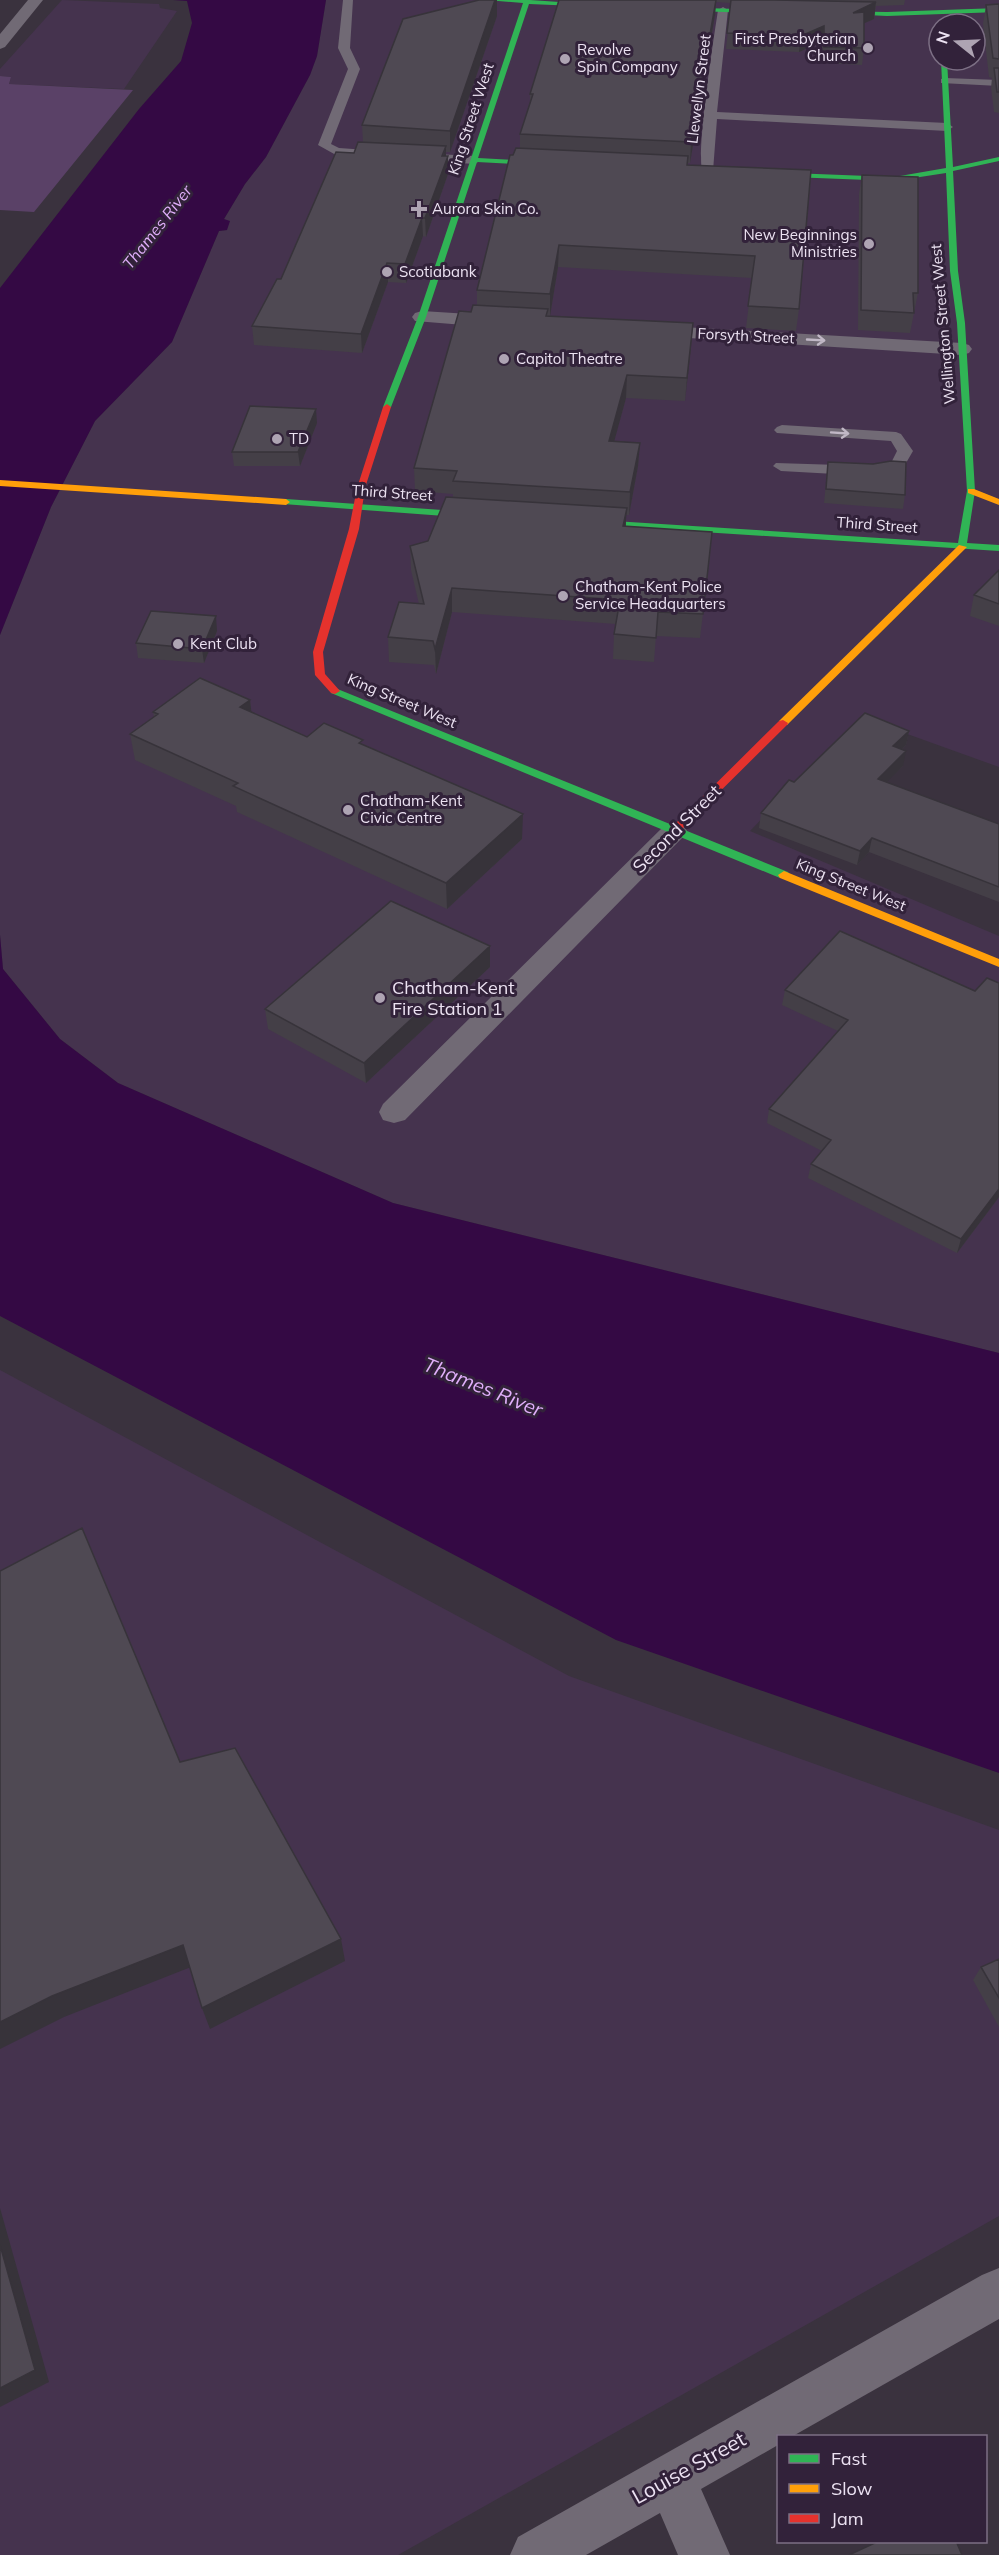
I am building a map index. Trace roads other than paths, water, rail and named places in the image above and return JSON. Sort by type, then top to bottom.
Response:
[{"type":"street","points":[[0,44],[36,0]]},
{"type":"street","points":[[489,0],[611,5]]},
{"type":"street","points":[[956,12],[982,0]]},
{"type":"street","name":"King Street West","points":[[527,1],[422,317],[389,401],[361,488],[358,508],[318,652],[320,675],[331,689],[999,963]]},
{"type":"street","points":[[654,7],[790,12]]},
{"type":"street","points":[[813,13],[927,17]]},
{"type":"street","name":"Wellington Street West","points":[[945,72],[948,170],[971,491],[962,547]]},
{"type":"street","points":[[753,174],[894,179],[999,159]]},
{"type":"street","points":[[475,160],[571,165]]},
{"type":"street","points":[[422,317],[524,324]]},
{"type":"street","name":"Forsyth Street","points":[[627,330],[962,349]]},
{"type":"street","name":"Third Street","points":[[0,483],[498,516]]},
{"type":"street","points":[[971,491],[999,502]]},
{"type":"street","name":"Third Street","points":[[567,521],[962,547]]},
{"type":"street","points":[[962,547],[999,548]]},
{"type":"street","name":"Second Street","points":[[394,1112],[962,547]]},
{"type":"street","name":"Louise Street","points":[[536,2555],[999,2292]]},
{"type":"street","points":[[671,2479],[704,2555]]},
{"type":"lane","points":[[348,0],[344,48],[354,69],[324,145],[336,151],[475,160]]},
{"type":"lane","name":"Llewellyn Street","points":[[707,171],[710,115],[723,10]]},
{"type":"lane","points":[[945,81],[999,83]]},
{"type":"lane","points":[[710,115],[946,127]]},
{"type":"lane","points":[[781,466],[871,471],[897,467],[905,451],[896,437],[782,430]]},
{"type":"water","name":"Thames River","points":[[173,0],[326,0],[317,56],[310,75],[266,157],[245,184],[224,219],[230,221],[227,230],[219,231],[172,342],[95,421],[51,507],[0,635],[0,288],[139,109],[181,61],[192,23],[187,1]]},
{"type":"water","name":"Thames River","points":[[0,935],[3,969],[60,1039],[118,1083],[393,1203],[999,1353],[999,1773],[616,1640],[0,1316]]},
{"type":"place","name":"First Presbyterian Church","points":[[868,48]]},
{"type":"place","name":"Revolve Spin Company","points":[[565,59]]},
{"type":"place","name":"Aurora Skin Co.","points":[[419,209]]},
{"type":"place","name":"New Beginnings Ministries","points":[[869,244]]},
{"type":"place","name":"Scotiabank","points":[[387,272]]},
{"type":"place","name":"Capitol Theatre","points":[[504,359]]},
{"type":"place","name":"TD","points":[[277,439]]},
{"type":"place","name":"Chatham-Kent Police Service Headquarters","points":[[563,596]]},
{"type":"place","name":"Kent Club","points":[[178,644]]},
{"type":"place","name":"Chatham-Kent Civic Centre","points":[[348,810]]},
{"type":"place","name":"Chatham-Kent Fire Station 1","points":[[380,998]]}]
